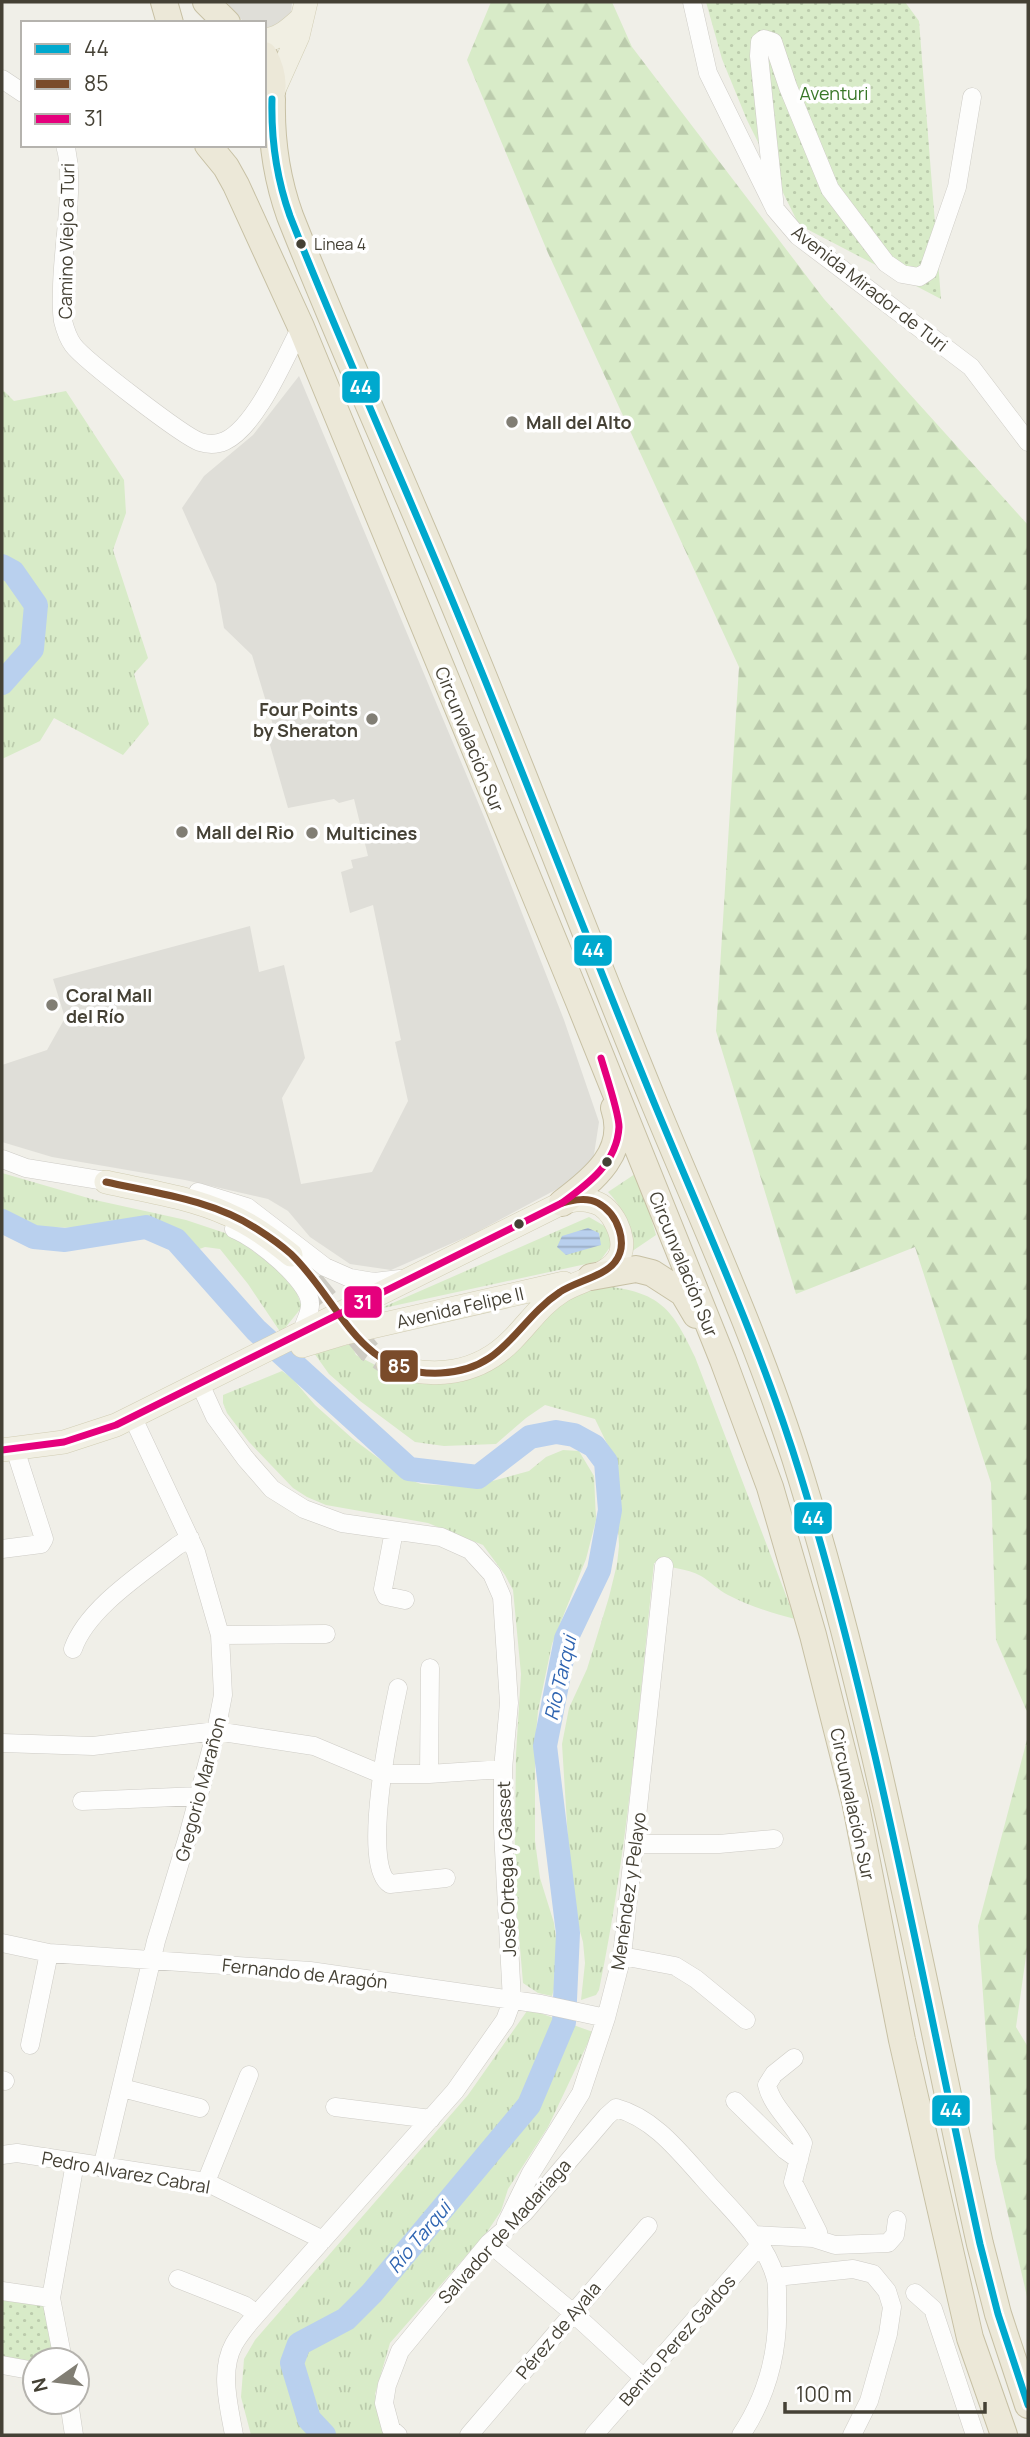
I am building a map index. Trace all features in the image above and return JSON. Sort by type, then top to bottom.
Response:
[{"type":"highway","points":[[164,2],[169,21]]},
{"type":"highway","points":[[206,2],[225,21]]},
{"type":"highway","name":"Circunvalación Sur","points":[[266,59],[271,69],[271,127],[275,165],[290,216],[463,624],[656,1108],[716,1247],[772,1392],[800,1474],[843,1625],[880,1773],[980,2244],[998,2314],[1028,2405]]},
{"type":"highway","name":"Circunvalación Sur","points":[[210,147],[236,184],[301,327],[601,1058],[723,1360],[770,1487],[813,1635],[855,1801],[902,2040],[970,2338],[995,2433]]},
{"type":"highway","points":[[562,1203],[601,1171],[612,1152],[616,1138],[617,1117],[601,1058]]},
{"type":"highway","points":[[591,1277],[636,1269],[652,1273],[683,1293],[723,1360]]},
{"type":"main road","points":[[266,40],[289,30],[304,10]]},
{"type":"main road","points":[[270,102],[298,36],[304,10]]},
{"type":"main road","points":[[106,1182],[198,1203],[226,1213],[256,1228],[291,1255]]},
{"type":"main road","points":[[388,1364],[427,1374],[463,1370],[484,1362],[512,1341],[545,1302],[563,1290],[613,1266],[621,1254],[621,1240],[618,1226],[608,1212],[597,1202],[580,1199],[562,1203]]},
{"type":"main road","name":"Avenida Felipe II","points":[[8,1449],[64,1442],[133,1418],[301,1339],[417,1276],[562,1203]]},
{"type":"main road","name":"Avenida Felipe II","points":[[301,1339],[345,1333],[591,1277]]},
{"type":"street","name":"Avenida Mirador de Turi","points":[[692,2],[708,73],[775,209],[798,236],[971,367],[1028,442]]},
{"type":"street","points":[[775,209],[759,56],[760,42],[764,39],[773,42],[788,87],[830,189],[886,263],[902,274],[919,277],[928,271],[957,187],[972,97]]},
{"type":"street","points":[[2,79],[21,92]]},
{"type":"street","name":"Camino Viejo a Turi","points":[[65,147],[69,167],[62,267],[62,316],[66,333],[82,355],[170,423],[197,441],[212,445],[228,440],[247,422],[263,399],[301,327]]},
{"type":"street","points":[[2,1159],[26,1168],[106,1182],[194,1191],[247,1207],[325,1267],[350,1278],[374,1282],[417,1276]]},
{"type":"street","points":[[106,1182],[148,1193],[240,1231],[294,1272],[308,1291],[311,1305],[301,1339]]},
{"type":"street","name":"José Ortega y Gasset","points":[[205,1382],[215,1417],[272,1489],[304,1509],[342,1523],[441,1537],[470,1550],[492,1574],[502,1597],[509,1703],[503,1769],[502,1831],[512,2001],[505,2020],[455,2091],[234,2343],[225,2373],[234,2435]]},
{"type":"street","name":"Gregorio Marañon","points":[[102,2168],[153,1958],[199,1796],[223,1695],[220,1635],[196,1552],[133,1418]]},
{"type":"street","points":[[2,1549],[41,1544],[44,1539],[8,1449]]},
{"type":"street","points":[[394,1531],[383,1590],[386,1596],[405,1600]]},
{"type":"street","points":[[73,1649],[83,1630],[98,1612],[190,1538]]},
{"type":"street","name":"Menéndez y Pelayo","points":[[495,2238],[531,2173],[581,2093],[601,2017],[622,1956],[664,1566]]},
{"type":"street","points":[[220,1635],[326,1634]]},
{"type":"street","points":[[429,1774],[430,1668]]},
{"type":"street","points":[[398,1688],[381,1774],[377,1854],[385,1881],[390,1884],[446,1878]]},
{"type":"street","points":[[2,1743],[93,1746],[216,1731],[314,1745],[381,1774],[503,1769]]},
{"type":"street","points":[[82,1801],[199,1796]]},
{"type":"street","points":[[635,1844],[719,1844],[774,1839]]},
{"type":"street","name":"Fernando de Aragón","points":[[2,1943],[49,1953],[310,1970],[541,2004],[601,2017]]},
{"type":"street","points":[[30,2045],[49,1953]]},
{"type":"street","points":[[622,1956],[675,1966],[696,1979],[747,2020]]},
{"type":"street","points":[[794,2058],[774,2074],[767,2085],[769,2095],[795,2127],[803,2143],[793,2182],[818,2232],[813,2238]]},
{"type":"street","points":[[206,2182],[249,2075]]},
{"type":"street","points":[[122,2088],[200,2108]]},
{"type":"street","points":[[735,2101],[785,2150],[799,2160]]},
{"type":"street","points":[[335,2107],[431,2119]]},
{"type":"street","name":"Salvador de Madariaga","points":[[398,2435],[391,2429],[384,2403],[387,2385],[400,2351],[495,2238],[524,2213],[616,2108],[633,2113],[653,2127],[688,2161],[756,2240]]},
{"type":"street","name":"Pedro Alvarez Cabral","points":[[2,2155],[17,2153],[206,2182],[323,2240]]},
{"type":"street","points":[[60,2346],[51,2298],[75,2163]]},
{"type":"street","points":[[741,2435],[752,2419],[769,2378],[778,2316],[776,2277],[756,2240],[813,2238],[835,2245],[888,2243],[895,2235],[897,2220]]},
{"type":"street","name":"Pérez de Ayala","points":[[469,2435],[648,2226]]},
{"type":"street","points":[[495,2238],[645,2379]]},
{"type":"street","name":"Benito Perez Galdos","points":[[594,2435],[645,2379],[756,2240]]},
{"type":"street","points":[[776,2277],[853,2269],[873,2274],[887,2291],[891,2307],[888,2334],[869,2401],[852,2435]]},
{"type":"street","points":[[178,2279],[244,2305],[257,2314]]},
{"type":"street","points":[[2,2291],[51,2298]]},
{"type":"street","points":[[915,2292],[933,2309],[995,2433]]},
{"type":"street","points":[[2,2365],[21,2368]]},
{"type":"street","points":[[71,2416],[74,2435]]},
{"type":"green space","points":[[491,2],[612,2],[632,47],[824,299],[1028,525],[1028,1714],[996,1640],[991,1483],[915,1247],[796,1294],[716,1031],[739,667],[548,253],[467,60]]},
{"type":"green space","name":"Aventuri","points":[[706,2],[905,2],[919,21],[941,299],[799,225],[747,120],[722,59]]},
{"type":"green space","points":[[2,389],[14,401],[66,391],[124,480],[126,513],[113,550],[148,658],[134,674],[149,724],[123,755],[54,718],[40,741],[2,759]]},
{"type":"green space","points":[[638,1172],[656,1235],[628,1254],[623,1213],[608,1192]]},
{"type":"green space","points":[[2,1173],[95,1200],[186,1220],[231,1235],[275,1267],[296,1291],[302,1307],[281,1333],[220,1249],[205,1247],[180,1256],[129,1223],[80,1228],[39,1227],[2,1209]]},
{"type":"green space","points":[[589,1217],[608,1228],[613,1243],[600,1261],[379,1309]]},
{"type":"green space","points":[[598,1285],[648,1297],[669,1312],[678,1324],[695,1357],[795,1619],[736,1599],[695,1573],[654,1563],[618,1884],[599,1990],[596,1995],[581,2000],[585,1963],[583,1942],[572,1903],[562,1744],[569,1708],[587,1669],[617,1564],[619,1546],[615,1460],[595,1419],[545,1405],[496,1444],[444,1446],[415,1442],[329,1374],[314,1353],[351,1344],[356,1355],[381,1368],[439,1381],[549,1306]]},
{"type":"green space","points":[[282,1371],[353,1439],[405,1478],[421,1484],[470,1487],[529,1471],[546,1457],[563,1450],[579,1451],[594,1476],[596,1520],[586,1559],[552,1644],[538,1711],[535,1744],[535,1841],[540,1878],[554,1923],[558,1955],[558,1975],[552,1996],[538,1993],[523,1983],[514,1903],[516,1754],[521,1674],[513,1590],[483,1545],[428,1523],[326,1505],[293,1488],[249,1442],[227,1413],[223,1403],[223,1395]]},
{"type":"green space","points":[[1028,1736],[1028,1942],[1016,2027],[1028,2047],[1028,2301],[995,2158],[978,1926]]},
{"type":"green space","points":[[527,2011],[593,2032],[548,2127],[508,2189],[501,2211],[487,2232],[390,2343],[375,2394],[388,2435],[251,2435],[241,2397],[244,2359],[255,2340],[468,2095]]},
{"type":"green space","points":[[2,2298],[47,2306],[53,2346],[21,2346],[21,2363],[2,2360]]},
{"type":"shaded area","points":[[227,2],[292,2],[291,15],[271,28],[266,28],[266,21],[243,21]]},
{"type":"shaded area","name":"Mall del Rio","points":[[299,376],[485,819],[564,1020],[599,1122],[593,1161],[561,1187],[473,1234],[391,1270],[350,1264],[310,1237],[288,1211],[268,1199],[185,1180],[52,1157],[2,1142],[2,1065],[47,1050],[65,1018],[53,979],[250,926],[259,972],[284,965],[305,1058],[282,1098],[301,1184],[372,1172],[408,1101],[395,1042],[401,1040],[373,905],[350,913],[341,872],[353,868],[351,860],[368,856],[354,799],[339,803],[334,799],[288,808],[270,745],[273,725],[252,655],[224,628],[216,584],[182,508],[204,476],[253,435]]},
{"type":"water","points":[[588,1228],[599,1233],[601,1245],[566,1255],[557,1247],[562,1236]]},
{"type":"waterway","name":"Río Tarqui","points":[[2,566],[13,572],[36,605],[32,649],[2,683]]},
{"type":"waterway","name":"Río Tarqui","points":[[2,1221],[34,1237],[65,1240],[146,1227],[176,1240],[256,1330],[409,1469],[478,1477],[530,1437],[556,1432],[574,1435],[594,1446],[606,1462],[610,1510],[599,1570],[566,1639],[545,1746],[568,1933],[564,2022],[529,2105],[372,2293],[346,2319],[299,2344],[292,2363],[309,2419],[324,2435]]},
{"type":"tunnel","points":[[291,1255],[369,1351],[388,1364]]},
{"type":"transit line","name":"44","points":[[272,99],[275,158],[290,216],[487,684],[630,1045],[751,1335],[786,1429],[828,1571],[876,1762],[980,2244],[998,2314],[1028,2405]]},
{"type":"transit line","name":"31","points":[[2,1450],[64,1442],[116,1425],[562,1203],[600,1171],[617,1140],[617,1113],[601,1058]]},
{"type":"transit line","name":"85","points":[[106,1182],[203,1204],[240,1219],[291,1254],[370,1350],[390,1363],[413,1371],[441,1373],[463,1370],[495,1354],[560,1292],[604,1271],[615,1262],[619,1255],[621,1238],[611,1214],[598,1203],[589,1200],[562,1203]]},
{"type":"place","name":"Linea 4","points":[[301,244]]},
{"type":"place","name":"Mall del Alto","points":[[512,422]]},
{"type":"place","name":"Four Points by Sheraton","points":[[372,719]]},
{"type":"place","name":"Mall del Rio","points":[[182,832]]},
{"type":"place","name":"Multicines","points":[[312,833]]},
{"type":"place","name":"Coral Mall del Río","points":[[52,1005]]}]
